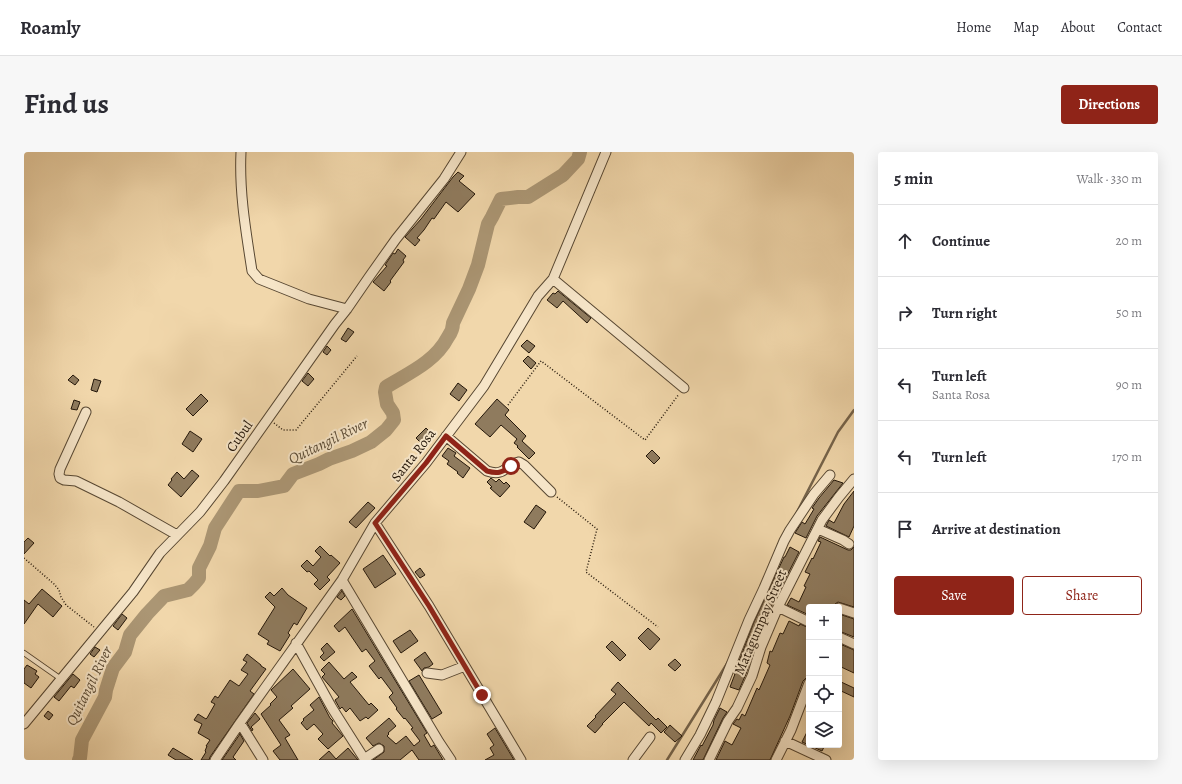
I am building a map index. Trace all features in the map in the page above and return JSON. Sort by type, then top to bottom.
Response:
[{"type":"street","points":[[242,152],[242,202],[252,271],[259,279],[309,299],[348,309]]},
{"type":"street","name":"Cubul","points":[[24,724],[133,592],[160,553],[200,512],[224,481],[335,324],[348,309],[396,239],[444,179],[460,152]]},
{"type":"street","name":"Santa Rosa","points":[[215,760],[296,643],[342,580],[375,523],[426,463],[484,386],[538,296],[553,279],[606,152]]},
{"type":"street","points":[[553,279],[684,388]]},
{"type":"street","points":[[86,412],[60,469],[60,478],[64,480],[76,481],[119,502],[177,535]]},
{"type":"street","points":[[446,436],[487,471],[502,472],[519,462],[524,465],[551,492]]},
{"type":"street","points":[[685,760],[700,735],[716,702],[748,620],[764,588],[784,541],[814,494],[830,475]]},
{"type":"street","name":"Matagumpay Street","points":[[709,760],[728,721],[737,708],[752,676],[761,647],[778,607],[822,520],[854,479]]},
{"type":"street","points":[[375,523],[429,606],[520,760]]},
{"type":"street","points":[[818,529],[844,540],[849,544]]},
{"type":"street","points":[[342,580],[451,760]]},
{"type":"street","points":[[778,607],[806,621]]},
{"type":"street","points":[[842,609],[854,613]]},
{"type":"street","points":[[842,638],[854,644]]},
{"type":"street","points":[[296,643],[332,708],[365,759],[379,749]]},
{"type":"street","points":[[427,673],[442,675],[448,674],[465,666]]},
{"type":"street","points":[[776,760],[806,690]]},
{"type":"street","points":[[240,723],[263,760]]},
{"type":"street","points":[[633,760],[650,737]]},
{"type":"street","points":[[785,741],[826,760]]},
{"type":"lane","points":[[24,653],[61,679]]},
{"type":"path","points":[[268,418],[283,430],[296,430],[357,356]]},
{"type":"path","points":[[508,405],[542,361],[645,440],[684,388]]},
{"type":"path","points":[[551,492],[597,530],[586,572],[658,627]]},
{"type":"path","points":[[24,558],[54,584],[59,590],[66,605],[100,632]]},
{"type":"building","points":[[458,172],[464,176],[459,181],[475,194],[458,212],[446,202],[434,219],[432,218],[417,238],[420,240],[415,246],[405,237]]},
{"type":"building","points":[[398,249],[406,256],[403,260],[404,262],[384,291],[373,282],[387,266],[385,265],[393,253],[395,254]]},
{"type":"building","points":[[558,291],[591,318],[587,323],[563,301],[557,308],[547,300],[553,293],[555,294]]},
{"type":"building","points":[[348,328],[354,332],[346,342],[341,339]]},
{"type":"building","points":[[527,340],[535,346],[529,353],[521,346]]},
{"type":"building","points":[[327,346],[331,350],[327,355],[323,352]]},
{"type":"building","points":[[528,356],[536,363],[531,369],[523,361]]},
{"type":"building","points":[[308,373],[314,379],[308,386],[302,381]]},
{"type":"building","points":[[73,375],[79,380],[75,385],[68,380]]},
{"type":"building","points":[[94,379],[101,381],[97,392],[91,390]]},
{"type":"building","points":[[458,383],[467,390],[459,401],[450,394]]},
{"type":"building","points":[[201,394],[208,401],[193,416],[186,409]]},
{"type":"building","points":[[497,399],[509,410],[505,415],[526,436],[522,441],[535,453],[529,459],[514,443],[517,439],[501,425],[490,437],[475,424]]},
{"type":"building","points":[[74,400],[80,402],[77,410],[71,409]]},
{"type":"building","points":[[426,428],[434,436],[424,446],[416,438]]},
{"type":"building","points":[[190,431],[202,439],[193,452],[182,444]]},
{"type":"building","points":[[448,448],[456,453],[454,456],[470,468],[463,478],[457,473],[458,472],[447,464],[449,461],[442,456]]},
{"type":"building","points":[[652,450],[660,458],[654,464],[646,456]]},
{"type":"building","points":[[192,470],[199,476],[181,497],[168,485],[177,472],[184,479]]},
{"type":"building","points":[[491,478],[496,482],[499,479],[504,484],[506,482],[510,486],[500,497],[490,488],[492,487],[487,482]]},
{"type":"building","points":[[834,480],[843,483],[817,516],[806,538],[795,533],[802,522],[805,524],[814,509],[812,508]]},
{"type":"building","points":[[854,491],[854,526],[849,537],[826,526],[829,520],[834,523],[844,504]]},
{"type":"building","points":[[368,502],[375,508],[356,528],[349,522]]},
{"type":"building","points":[[536,505],[546,512],[534,529],[524,522]]},
{"type":"building","points":[[820,537],[848,550],[851,550],[854,547],[854,607],[838,602],[835,604],[806,604],[806,614],[787,605],[791,598],[799,602],[810,574],[805,572],[821,542],[818,541]]},
{"type":"building","points":[[28,538],[34,543],[24,554],[24,542]]},
{"type":"building","points":[[320,546],[340,563],[327,577],[330,580],[320,590],[314,584],[318,580],[309,571],[307,572],[301,566],[307,560],[313,566],[321,557],[315,551]]},
{"type":"building","points":[[790,547],[799,552],[772,605],[755,645],[746,674],[739,690],[730,687],[754,622]]},
{"type":"building","points":[[383,555],[396,574],[375,588],[363,569]]},
{"type":"building","points":[[420,568],[425,575],[420,578],[415,572]]},
{"type":"building","points":[[282,588],[288,595],[307,608],[297,625],[294,623],[288,633],[290,635],[280,651],[267,644],[269,641],[258,634],[275,607],[265,597],[270,592],[274,596]]},
{"type":"building","points":[[42,589],[62,606],[53,617],[38,604],[24,624],[24,600],[29,604]]},
{"type":"building","points":[[342,591],[345,596],[341,600],[337,597]]},
{"type":"building","points":[[352,609],[427,733],[424,735],[431,747],[434,745],[443,760],[419,760],[412,750],[400,760],[373,760],[384,752],[384,746],[379,743],[373,746],[366,738],[389,718],[396,726],[388,733],[389,734],[387,736],[396,744],[406,736],[414,746],[420,741],[411,729],[413,728],[396,709],[397,708],[389,697],[393,693],[381,677],[379,679],[369,666],[375,661],[366,649],[362,652],[345,627],[339,632],[334,626]]},
{"type":"building","points":[[122,614],[127,618],[118,630],[113,626]]},
{"type":"building","points":[[842,615],[854,619],[854,637],[842,632]]},
{"type":"building","points":[[789,621],[799,626],[800,624],[806,627],[806,678],[803,681],[790,716],[770,760],[716,760],[725,741],[732,745],[741,728],[733,724],[737,719],[739,720],[742,714],[745,716],[757,688],[759,690],[770,665],[767,663],[770,651],[772,652],[780,633],[783,634]]},
{"type":"building","points":[[648,628],[660,639],[650,650],[638,638]]},
{"type":"building","points":[[410,630],[418,641],[401,653],[393,641]]},
{"type":"building","points":[[612,641],[626,655],[620,661],[606,647]]},
{"type":"building","points":[[327,643],[335,652],[324,661],[320,657],[324,653],[321,649]]},
{"type":"building","points":[[842,645],[854,650],[854,673],[842,667]]},
{"type":"building","points":[[95,647],[100,650],[94,657],[90,654]]},
{"type":"building","points":[[425,652],[433,664],[424,668],[422,671],[414,660]]},
{"type":"building","points":[[247,654],[266,669],[250,691],[254,694],[209,760],[201,760],[206,752],[206,746],[210,740],[198,733],[202,724],[194,720],[198,714],[206,719],[207,718],[215,704],[211,702],[215,696],[218,698],[230,680],[239,686],[248,674],[241,670],[247,662],[243,660]]},
{"type":"building","points":[[675,659],[681,665],[675,671],[668,665]]},
{"type":"building","points":[[329,662],[344,679],[352,672],[357,677],[350,682],[369,705],[371,703],[378,710],[368,719],[366,717],[360,721],[350,708],[346,712],[342,707],[340,709],[335,700],[339,697],[322,677],[325,674],[321,670]]},
{"type":"building","points":[[27,665],[37,671],[35,674],[39,677],[31,688],[24,683],[24,669]]},
{"type":"building","points":[[293,669],[310,689],[291,706],[293,708],[279,720],[290,735],[285,738],[298,760],[280,760],[273,751],[281,745],[261,714],[277,697],[271,690]]},
{"type":"building","points":[[73,674],[80,680],[74,688],[71,686],[59,701],[54,697]]},
{"type":"building","points":[[419,675],[442,713],[432,719],[409,681]]},
{"type":"building","points":[[618,682],[656,720],[658,718],[667,727],[661,733],[651,723],[649,726],[624,702],[595,733],[587,726],[616,694],[611,690]]},
{"type":"building","points":[[842,682],[854,688],[854,697],[842,691]]},
{"type":"building","points":[[319,697],[333,721],[332,723],[343,736],[328,749],[318,739],[323,734],[314,724],[307,730],[301,723],[304,720],[303,719],[314,710],[310,705]]},
{"type":"building","points":[[720,708],[727,712],[703,760],[693,760],[713,725]]},
{"type":"building","points":[[48,711],[53,715],[49,720],[44,716]]},
{"type":"building","points":[[255,713],[260,719],[251,727],[253,729],[252,731],[247,723]]},
{"type":"building","points":[[670,725],[682,736],[675,742],[664,732]]},
{"type":"building","points":[[495,728],[514,760],[485,760],[494,755],[490,748],[494,745],[487,734]]},
{"type":"building","points":[[240,734],[244,741],[233,757],[236,760],[222,760]]},
{"type":"building","points":[[806,734],[806,744],[802,742]]},
{"type":"building","points":[[173,748],[193,760],[176,760],[168,755]]},
{"type":"building","points":[[348,748],[358,760],[319,760],[329,751],[336,759]]},
{"type":"building","points":[[815,748],[824,748],[822,751]]},
{"type":"waterway","name":"Quitangil River","points":[[79,760],[82,740],[105,697],[113,668],[125,652],[130,635],[164,596],[188,590],[199,578],[199,568],[210,546],[215,528],[239,491],[258,491],[284,486],[293,474],[352,451],[371,442],[386,430],[394,420],[393,413],[387,404],[385,392],[386,387],[421,366],[443,346],[450,334],[453,323],[469,289],[478,265],[488,224],[501,199],[528,197],[563,175],[578,159],[580,152]]},
{"type":"waterway","points":[[796,514],[838,432],[854,410]]},
{"type":"waterway","points":[[667,760],[728,662]]},
{"type":"route","points":[[482,695],[429,606],[375,523],[426,463],[446,436],[487,471],[502,472],[511,466]]}]
